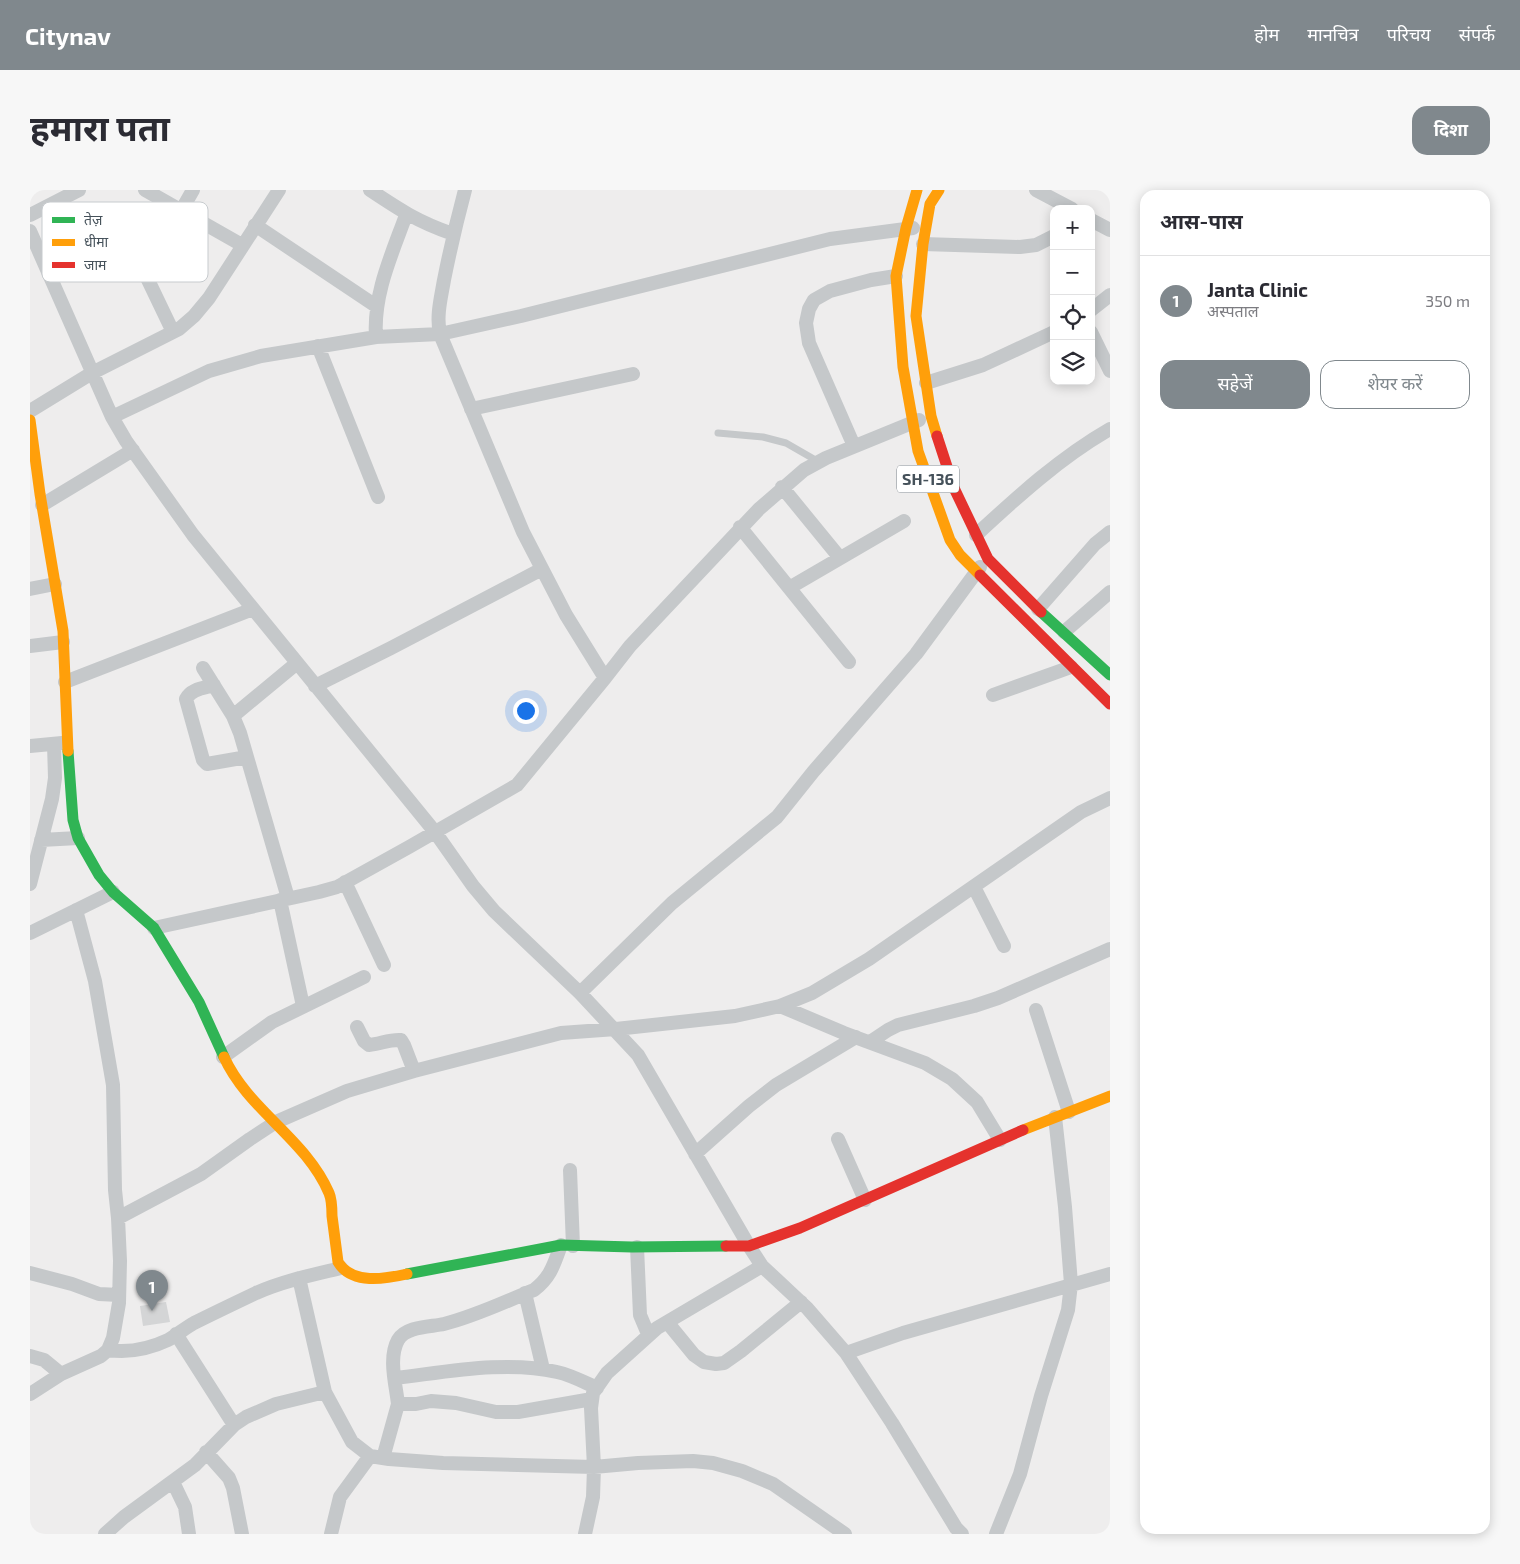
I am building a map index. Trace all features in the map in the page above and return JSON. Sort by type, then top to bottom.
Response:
[{"type":"street","points":[[55,202],[79,190]]},
{"type":"street","points":[[144,190],[165,202]]},
{"type":"street","points":[[186,202],[193,190]]},
{"type":"street","points":[[30,411],[92,373],[180,329],[209,298],[279,190]]},
{"type":"street","points":[[465,190],[453,234],[439,311],[438,325],[440,334],[523,532],[566,615],[605,678]]},
{"type":"street","name":"SH-136","points":[[917,190],[906,228],[896,276],[903,367],[918,451],[950,540],[960,555],[976,572],[1110,704]]},
{"type":"street","name":"SH-136","points":[[939,190],[930,204],[923,244],[916,316],[931,416],[954,488],[988,559],[1038,609],[1110,675]]},
{"type":"street","points":[[1036,190],[1064,205]]},
{"type":"street","points":[[374,191],[406,215],[453,234]]},
{"type":"street","points":[[30,215],[42,209]]},
{"type":"street","points":[[376,337],[374,320],[376,306],[406,215]]},
{"type":"street","points":[[1095,222],[1110,230]]},
{"type":"street","points":[[255,225],[376,306]]},
{"type":"street","points":[[208,226],[242,245]]},
{"type":"street","points":[[112,417],[209,371],[261,356],[376,337],[440,334],[830,239],[906,228],[926,228]]},
{"type":"street","points":[[30,231],[34,251],[42,268]]},
{"type":"street","points":[[923,244],[1020,247],[1036,245],[1050,238]]},
{"type":"street","points":[[854,446],[809,344],[806,323],[809,309],[814,300],[830,292],[871,280],[896,276]]},
{"type":"street","points":[[49,282],[112,417],[193,535],[435,832],[473,886],[494,911],[580,993],[616,1029],[638,1055],[651,1074],[695,1154],[762,1266],[800,1302],[846,1353],[892,1423],[956,1528],[962,1534]]},
{"type":"street","points":[[149,282],[173,332]]},
{"type":"street","points":[[1095,307],[1110,295]]},
{"type":"street","points":[[926,383],[983,365],[1050,334]]},
{"type":"street","points":[[1095,340],[1110,371]]},
{"type":"street","points":[[318,346],[378,497]]},
{"type":"street","points":[[471,409],[632,374]]},
{"type":"street","points":[[154,928],[319,892],[345,882],[517,785],[630,646],[740,527],[782,487],[804,470],[819,462],[854,446],[931,416]]},
{"type":"street","points":[[30,420],[37,500],[55,584],[63,642],[65,682],[60,743],[52,800],[41,840],[33,858],[30,884]]},
{"type":"street","points":[[976,535],[1063,460],[1110,429]]},
{"type":"street","points":[[37,500],[133,450]]},
{"type":"street","points":[[782,487],[840,558]]},
{"type":"street","points":[[789,588],[904,521]]},
{"type":"street","points":[[740,527],[849,662]]},
{"type":"street","points":[[1038,609],[1095,544],[1110,532]]},
{"type":"street","points":[[580,993],[672,903],[777,817],[813,772],[916,654],[976,572],[988,559]]},
{"type":"street","points":[[315,686],[542,569]]},
{"type":"street","points":[[30,589],[55,584]]},
{"type":"street","points":[[1064,632],[1110,592]]},
{"type":"street","points":[[65,682],[253,609]]},
{"type":"street","points":[[30,646],[63,642]]},
{"type":"street","points":[[233,716],[297,664]]},
{"type":"street","points":[[993,695],[1071,667]]},
{"type":"street","points":[[203,668],[233,716],[247,757],[284,899],[303,1006]]},
{"type":"street","points":[[214,685],[194,691],[188,694],[186,699],[203,760],[207,764],[247,757]]},
{"type":"street","points":[[30,746],[60,743]]},
{"type":"street","points":[[60,743],[72,820],[78,838],[99,875],[113,892],[154,928],[199,1002],[223,1057],[243,1090],[276,1122],[307,1157],[330,1196],[338,1262],[341,1268],[348,1274],[367,1278],[388,1278],[536,1249],[567,1245],[637,1247],[749,1246],[800,1228],[1000,1140],[1110,1096]]},
{"type":"street","points":[[118,1218],[201,1174],[276,1122],[347,1091],[414,1071],[561,1033],[734,1016],[780,1006],[812,993],[869,959],[1081,812],[1110,798]]},
{"type":"street","points":[[41,840],[78,838]]},
{"type":"street","points":[[345,882],[384,965]]},
{"type":"street","points":[[974,887],[1004,946]]},
{"type":"street","points":[[30,933],[113,892]]},
{"type":"street","points":[[30,1394],[61,1374],[102,1356],[108,1350],[113,1338],[119,1295],[113,1085],[95,980],[76,910]]},
{"type":"street","points":[[870,1042],[898,1025],[998,998],[1110,949]]},
{"type":"street","points":[[223,1057],[272,1022],[364,977]]},
{"type":"street","points":[[780,1006],[856,1037],[925,1062],[952,1078],[977,1102],[1000,1140]]},
{"type":"street","points":[[1036,1010],[1069,1112]]},
{"type":"street","points":[[357,1027],[369,1045],[401,1040],[414,1071]]},
{"type":"street","points":[[695,1154],[748,1106],[776,1085],[856,1037]]},
{"type":"street","points":[[996,1534],[1020,1474],[1041,1396],[1068,1310],[1071,1284],[1055,1117]]},
{"type":"street","points":[[838,1139],[864,1200]]},
{"type":"street","points":[[331,1534],[340,1497],[376,1457],[398,1404],[394,1351],[398,1339],[415,1329],[463,1319],[534,1290],[544,1282],[567,1245],[570,1170]]},
{"type":"street","points":[[637,1247],[640,1314],[648,1334]]},
{"type":"street","points":[[585,1534],[592,1497],[594,1467],[591,1408],[594,1394],[607,1373],[648,1334],[762,1266]]},
{"type":"street","points":[[108,1350],[122,1352],[156,1345],[209,1316],[257,1293],[299,1278],[341,1268]]},
{"type":"street","points":[[30,1273],[72,1284],[99,1294],[119,1295]]},
{"type":"street","points":[[846,1353],[903,1333],[1110,1274]]},
{"type":"street","points":[[299,1278],[325,1392],[352,1442],[376,1457],[443,1462],[594,1467],[693,1461],[713,1463],[773,1484],[845,1534]]},
{"type":"street","points":[[526,1293],[543,1369]]},
{"type":"street","points":[[667,1322],[694,1355],[704,1362],[724,1363],[742,1351],[800,1302]]},
{"type":"street","points":[[176,1334],[234,1425]]},
{"type":"street","points":[[30,1356],[44,1360],[61,1374]]},
{"type":"street","points":[[395,1378],[495,1368],[543,1369],[560,1372],[594,1394]]},
{"type":"street","points":[[105,1534],[124,1516],[195,1465],[234,1425],[262,1409],[325,1392]]},
{"type":"street","points":[[398,1404],[416,1404],[431,1401],[456,1402],[496,1412],[518,1412],[594,1394]]},
{"type":"street","points":[[206,1452],[229,1478],[233,1488],[242,1534]]},
{"type":"street","points":[[173,1482],[185,1507],[189,1534]]},
{"type":"lane","points":[[718,433],[762,437],[786,443],[819,462]]},
{"type":"building","points":[[166,1302],[170,1322],[143,1326],[140,1306]]},
{"type":"traffic: fast","points":[[1041,612],[1110,675]]},
{"type":"traffic: fast","points":[[68,751],[73,820],[78,838],[99,875],[113,892],[154,928],[199,1002],[224,1057]]},
{"type":"traffic: fast","points":[[407,1274],[561,1245],[632,1247],[726,1246]]},
{"type":"traffic: slow","points":[[917,190],[906,228],[896,276],[903,367],[918,451],[950,540],[960,555],[980,575]]},
{"type":"traffic: slow","points":[[937,436],[931,416],[916,316],[923,244],[930,204],[939,190]]},
{"type":"traffic: slow","points":[[30,420],[40,494],[63,631],[68,751]]},
{"type":"traffic: slow","points":[[224,1057],[234,1076],[247,1093],[292,1140],[319,1174],[330,1196],[338,1262],[344,1269],[360,1277],[379,1278],[407,1274]]},
{"type":"traffic: slow","points":[[1023,1130],[1110,1096]]},
{"type":"traffic: jam","points":[[937,436],[954,488],[988,559],[1041,612]]},
{"type":"traffic: jam","points":[[980,575],[1110,704]]},
{"type":"traffic: jam","points":[[726,1246],[749,1246],[800,1228],[1023,1130]]},
{"type":"place","name":"Janta Clinic","points":[[152,1311]]}]
